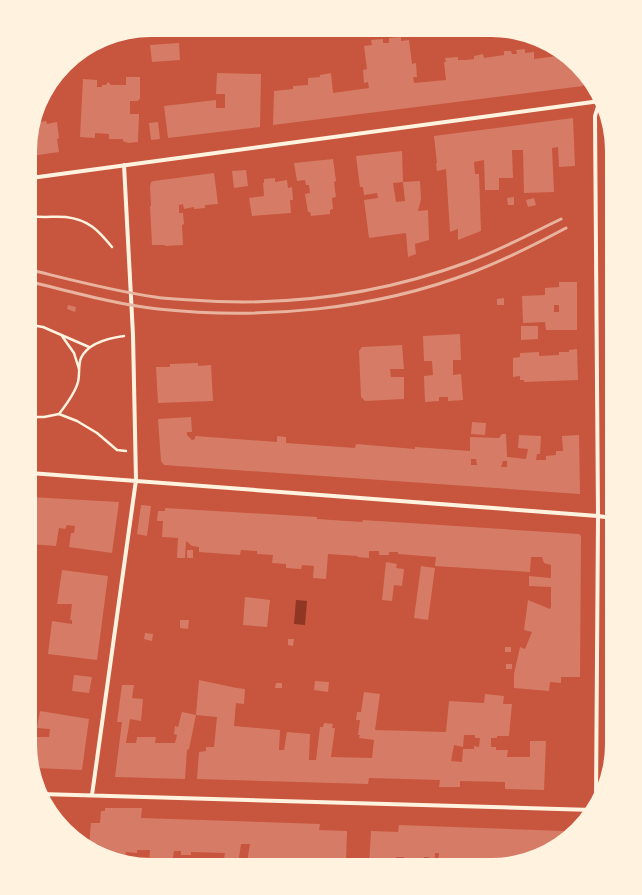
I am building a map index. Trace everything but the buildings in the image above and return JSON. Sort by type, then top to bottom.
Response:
[{"type":"street","points":[[37,177],[593,101]]},
{"type":"street","points":[[596,788],[598,516],[595,116],[597,109]]},
{"type":"street","points":[[92,795],[136,480],[133,335],[124,165]]},
{"type":"street","points":[[37,473],[605,517]]},
{"type":"street","points":[[49,794],[585,810]]},
{"type":"path","points":[[37,216],[65,217],[83,222],[96,229],[112,247]]},
{"type":"path","points":[[37,326],[43,327],[89,347]]},
{"type":"path","points":[[60,334],[74,353],[79,369]]},
{"type":"path","points":[[60,414],[78,383],[81,358],[89,347],[111,338],[133,335]]},
{"type":"path","points":[[37,418],[60,414],[77,421],[96,433],[117,450],[136,452]]},
{"type":"shaded area","points":[[296,600],[307,601],[305,625],[294,624]]},
{"type":"railway","points":[[37,271],[139,295],[164,298],[226,302],[296,300],[366,290],[400,283],[434,273],[468,262],[492,252],[561,219]]},
{"type":"railway","points":[[37,283],[110,301],[158,309],[238,313],[318,309],[358,303],[435,285],[497,262],[566,228]]}]
